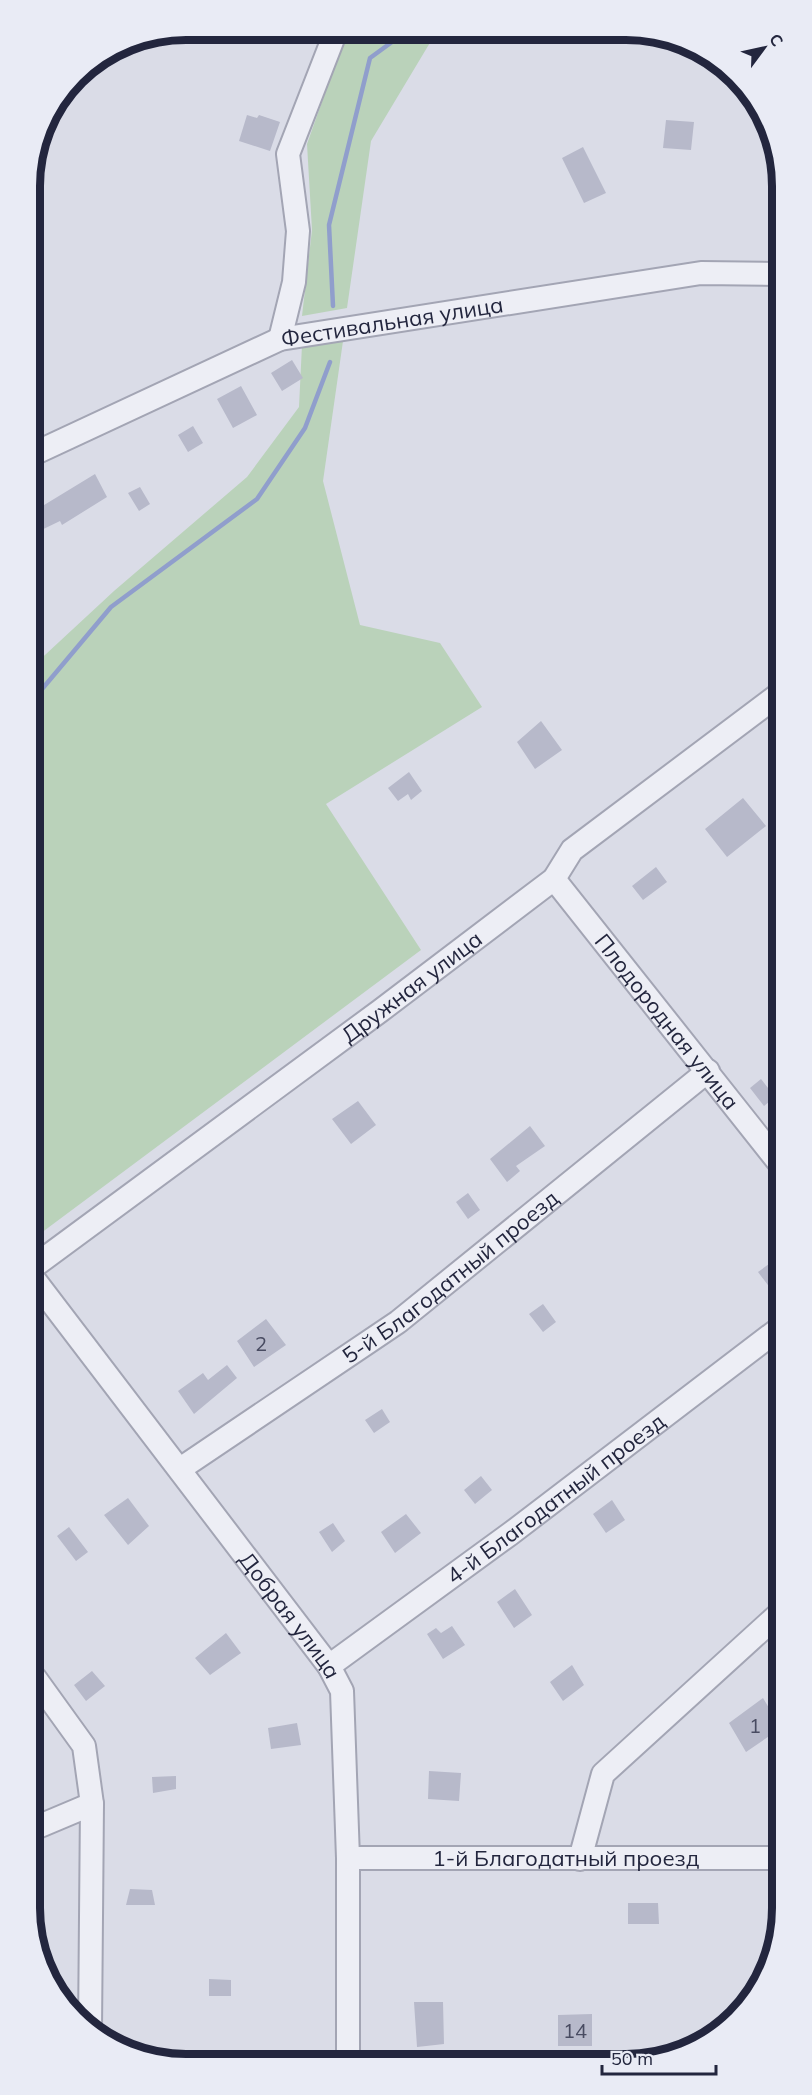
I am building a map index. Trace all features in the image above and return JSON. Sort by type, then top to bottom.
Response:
[{"type":"street","points":[[280,339],[294,282],[298,231],[288,154],[332,40]]},
{"type":"street","name":"Фестивальная улица","points":[[41,449],[280,339],[701,273],[772,274]]},
{"type":"street","name":"Дружная улица","points":[[40,1262],[371,1018],[554,879],[572,850],[772,700]]},
{"type":"street","name":"Плодородная улица","points":[[554,879],[771,1153]]},
{"type":"street","name":"5-й Благодатный проезд","points":[[180,1469],[398,1322],[708,1071]]},
{"type":"street","name":"Добрая улица","points":[[40,1288],[329,1666],[342,1691],[348,1858],[348,2054]]},
{"type":"street","name":"4-й Благодатный проезд","points":[[329,1666],[510,1534],[771,1335]]},
{"type":"street","points":[[580,1859],[603,1774],[771,1621]]},
{"type":"street","points":[[40,1686],[84,1746],[92,1804],[90,2018]]},
{"type":"street","points":[[40,1826],[92,1804]]},
{"type":"street","name":"1-й Благодатный проезд","points":[[348,1858],[771,1858]]},
{"type":"green space","points":[[344,40],[432,40],[371,141],[347,308],[302,316],[312,230],[307,144]]},
{"type":"green space","points":[[343,341],[323,481],[360,625],[440,643],[482,707],[326,804],[421,950],[40,1233],[41,659],[114,591],[247,477],[299,407],[302,345]]},
{"type":"building","points":[[247,115],[257,118],[259,115],[280,122],[270,151],[239,141]]},
{"type":"building","points":[[666,120],[694,122],[691,150],[663,148]]},
{"type":"building","points":[[583,147],[606,193],[584,203],[562,158]]},
{"type":"building","points":[[292,360],[303,378],[282,391],[271,373]]},
{"type":"building","points":[[241,386],[257,415],[233,428],[217,399]]},
{"type":"building","points":[[193,426],[203,443],[188,452],[178,435]]},
{"type":"building","points":[[95,474],[107,497],[62,525],[60,521],[41,530],[41,507]]},
{"type":"building","points":[[140,487],[150,504],[139,511],[128,493]]},
{"type":"building","points":[[541,721],[562,750],[535,769],[517,742]]},
{"type":"building","points":[[409,772],[422,791],[411,800],[408,794],[398,801],[388,788]]},
{"type":"building","points":[[743,798],[766,826],[727,857],[705,829]]},
{"type":"building","points":[[656,867],[667,882],[643,900],[632,886]]},
{"type":"building","points":[[761,1079],[771,1092],[771,1100],[764,1106],[750,1088]]},
{"type":"building","points":[[358,1101],[376,1125],[351,1144],[332,1119]]},
{"type":"building","points":[[530,1126],[545,1146],[516,1166],[520,1171],[507,1182],[490,1159]]},
{"type":"building","points":[[468,1193],[480,1210],[468,1219],[456,1202]]},
{"type":"building","points":[[771,1262],[771,1290],[758,1272]]},
{"type":"building","points":[[543,1304],[556,1322],[543,1332],[529,1314]]},
{"type":"building","points":[[266,1319],[286,1345],[254,1367],[237,1341]]},
{"type":"building","points":[[227,1365],[237,1378],[194,1414],[178,1391],[203,1373],[208,1380]]},
{"type":"building","points":[[382,1409],[390,1422],[374,1433],[365,1420]]},
{"type":"building","points":[[481,1476],[492,1490],[475,1504],[464,1490]]},
{"type":"building","points":[[128,1498],[149,1526],[128,1545],[104,1515]]},
{"type":"building","points":[[612,1500],[625,1520],[606,1533],[593,1514]]},
{"type":"building","points":[[406,1514],[421,1533],[395,1553],[381,1532]]},
{"type":"building","points":[[333,1523],[345,1541],[332,1552],[319,1532]]},
{"type":"building","points":[[69,1527],[88,1552],[76,1561],[57,1536]]},
{"type":"building","points":[[515,1589],[532,1615],[514,1628],[497,1602]]},
{"type":"building","points":[[452,1626],[465,1645],[443,1659],[427,1634],[436,1628],[441,1633]]},
{"type":"building","points":[[226,1633],[241,1653],[210,1675],[195,1658]]},
{"type":"building","points":[[572,1665],[584,1685],[563,1701],[550,1682]]},
{"type":"building","points":[[92,1671],[105,1686],[86,1701],[74,1685]]},
{"type":"building","points":[[763,1698],[771,1712],[771,1735],[746,1752],[729,1723]]},
{"type":"building","points":[[297,1723],[301,1745],[271,1749],[268,1728]]},
{"type":"building","points":[[429,1771],[461,1773],[459,1801],[428,1799]]},
{"type":"building","points":[[176,1776],[176,1789],[153,1793],[152,1777]]},
{"type":"building","points":[[130,1889],[152,1890],[155,1905],[126,1905]]},
{"type":"building","points":[[628,1903],[658,1903],[659,1924],[628,1924]]},
{"type":"building","points":[[209,1979],[231,1980],[231,1996],[209,1996]]},
{"type":"building","points":[[414,2002],[443,2002],[444,2044],[417,2047]]},
{"type":"building","points":[[592,2014],[592,2046],[558,2046],[558,2015]]},
{"type":"waterway","points":[[333,306],[329,225],[370,58],[395,40]]},
{"type":"waterway","points":[[41,691],[111,607],[257,499],[305,428],[330,362]]}]
